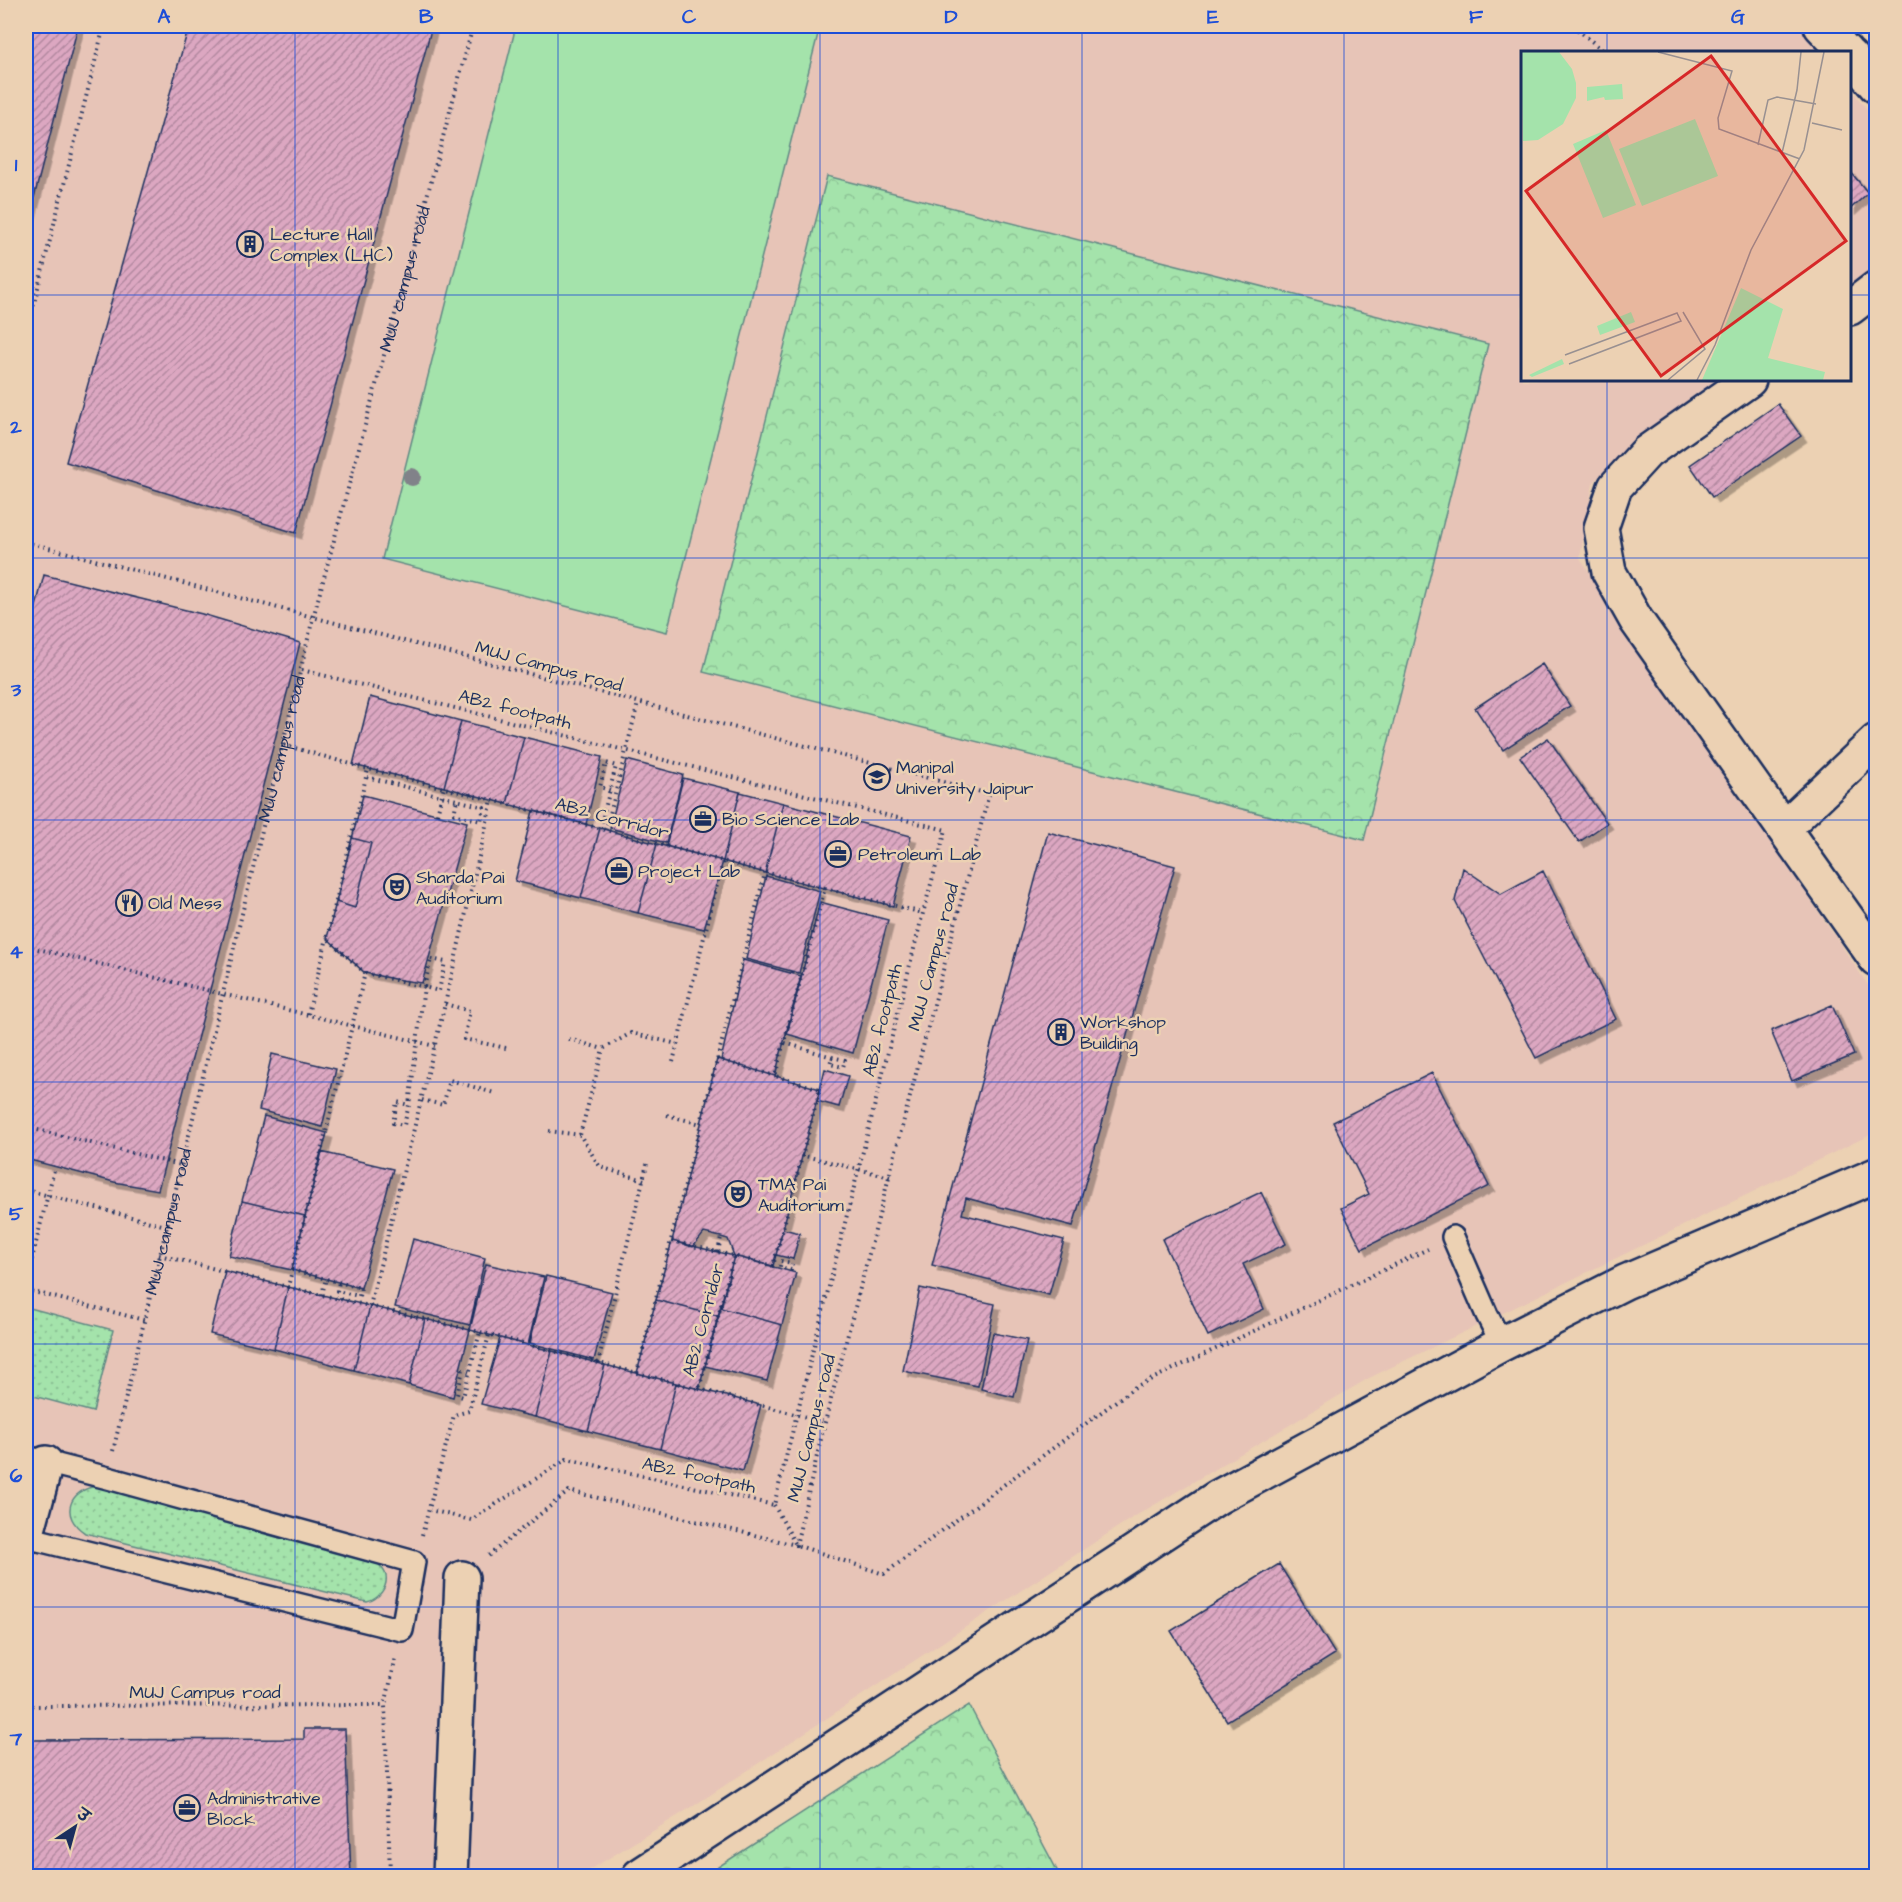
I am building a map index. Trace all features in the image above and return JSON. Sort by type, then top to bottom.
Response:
[{"type":"street","points":[[1821,26],[1845,51]]},
{"type":"street","points":[[1851,57],[1876,86]]},
{"type":"street","points":[[1851,307],[1876,288]]},
{"type":"street","points":[[1748,381],[1647,452],[1615,487],[1601,528],[1609,572],[1636,620],[1876,959]]},
{"type":"street","points":[[1784,828],[1876,741]]},
{"type":"street","points":[[639,1876],[1218,1497],[1502,1344],[1625,1282],[1876,1175]]},
{"type":"street","points":[[26,1537],[36,1460]]},
{"type":"street","points":[[450,1876],[462,1578]]},
{"type":"lane","points":[[1453,1237],[1502,1344]]},
{"type":"lane","points":[[26,1537],[402,1630],[414,1562],[36,1460]]},
{"type":"path","points":[[26,335],[104,26]]},
{"type":"path","name":"MUJ campus road","points":[[108,1478],[159,1255],[224,995],[313,618],[473,26]]},
{"type":"path","points":[[1573,26],[1604,51]]},
{"type":"path","name":"MUJ Campus road","points":[[26,542],[989,794],[825,1422],[796,1545]]},
{"type":"path","name":"AB2 footpath","points":[[302,670],[946,830],[774,1505],[567,1460],[471,1520],[430,1510],[454,1415],[470,1411],[489,1335]]},
{"type":"path","points":[[606,830],[638,703]]},
{"type":"path","name":"AB2 Corridor","points":[[284,744],[368,769],[923,913]]},
{"type":"path","points":[[600,828],[610,790],[616,766],[606,763],[600,787],[610,790]]},
{"type":"path","points":[[308,1014],[368,769]]},
{"type":"path","points":[[367,777],[442,796],[484,807],[481,821],[454,814],[457,800]]},
{"type":"path","points":[[437,814],[444,787]]},
{"type":"path","points":[[370,1306],[422,1100],[492,800]]},
{"type":"path","points":[[673,1062],[723,861]]},
{"type":"path","points":[[637,1373],[765,873]]},
{"type":"path","points":[[775,1076],[825,888]]},
{"type":"path","points":[[327,938],[365,973],[424,987],[439,991],[445,962],[431,959],[424,987],[409,1105],[404,1125],[393,1122],[397,1102],[409,1105]]},
{"type":"path","points":[[26,946],[435,1046]]},
{"type":"path","points":[[288,1287],[365,973]]},
{"type":"path","points":[[445,1004],[470,1011],[464,1039],[506,1048]]},
{"type":"path","points":[[644,1180],[600,1167],[580,1136],[603,1049],[631,1033],[677,1044]]},
{"type":"path","points":[[569,1039],[603,1049]]},
{"type":"path","points":[[784,1043],[832,1057]]},
{"type":"path","points":[[717,1059],[820,1089],[775,1259],[781,1261]]},
{"type":"path","points":[[422,1100],[443,1105],[450,1080],[494,1093]]},
{"type":"path","points":[[667,1115],[701,1124]]},
{"type":"path","points":[[26,1127],[181,1166]]},
{"type":"path","points":[[549,1131],[580,1136]]},
{"type":"path","points":[[801,1155],[890,1177]]},
{"type":"path","points":[[598,1363],[647,1164]]},
{"type":"path","points":[[26,1283],[56,1166]]},
{"type":"path","points":[[26,1190],[166,1226]]},
{"type":"path","points":[[718,1252],[721,1237]]},
{"type":"path","points":[[462,1578],[569,1491],[796,1545],[884,1574],[1134,1387],[1453,1237]]},
{"type":"path","points":[[672,1241],[734,1257]]},
{"type":"path","name":"AB2 Corridor","points":[[159,1255],[480,1332],[699,1389],[734,1257],[773,1266],[775,1259]]},
{"type":"path","points":[[292,1270],[326,1278],[361,1288],[359,1296],[337,1291],[339,1282]]},
{"type":"path","points":[[322,1295],[326,1278]]},
{"type":"path","points":[[26,1290],[144,1320]]},
{"type":"path","points":[[470,1372],[463,1370],[457,1395],[463,1397],[470,1372],[480,1332]]},
{"type":"path","points":[[699,1389],[825,1422]]},
{"type":"path","points":[[774,1505],[796,1545]]},
{"type":"path","points":[[390,1876],[385,1705],[402,1630]]},
{"type":"path","name":"MUJ Campus road","points":[[26,1706],[385,1705]]},
{"type":"shaded area","name":"Manipal University Jaipur","points":[[26,26],[1799,26],[1820,51],[1521,51],[1521,381],[1724,381],[1620,454],[1593,483],[1580,558],[1876,997],[1876,1132],[1369,1378],[1127,1521],[695,1805],[580,1876],[26,1876]]},
{"type":"shaded area","points":[[1851,89],[1876,121],[1876,272],[1851,290]]},
{"type":"green space","points":[[516,26],[820,26],[667,632],[382,559]]},
{"type":"green space","points":[[827,176],[1488,344],[1364,840],[703,672]]},
{"type":"green space","points":[[26,1307],[113,1330],[93,1412],[26,1394]]},
{"type":"green space","points":[[97,1486],[374,1560],[382,1567],[386,1576],[384,1589],[378,1596],[367,1602],[85,1533],[72,1519],[71,1505],[80,1493],[87,1488]]},
{"type":"green space","points":[[969,1705],[1060,1876],[704,1876]]},
{"type":"building","points":[[26,26],[78,26],[26,229]]},
{"type":"building","name":"Lecture Hall Complex (LHC)","points":[[189,26],[432,26],[296,533],[66,462]]},
{"type":"building","points":[[1851,172],[1868,193],[1851,208]]},
{"type":"building","points":[[1778,404],[1801,436],[1712,497],[1690,465]]},
{"type":"building","name":"Old Mess","points":[[44,575],[202,614],[300,643],[158,1190],[114,1182],[26,1159],[26,646]]},
{"type":"building","points":[[1542,664],[1570,706],[1503,750],[1475,708]]},
{"type":"building","points":[[370,697],[461,721],[444,787],[353,765]]},
{"type":"building","points":[[461,721],[524,737],[507,804],[444,787]]},
{"type":"building","points":[[524,737],[602,757],[586,824],[507,804]]},
{"type":"building","points":[[1548,738],[1607,823],[1579,842],[1520,757]]},
{"type":"building","points":[[627,760],[683,775],[666,843],[610,828]]},
{"type":"building","name":"Bio Science Lab","points":[[683,778],[740,792],[723,861],[666,846]]},
{"type":"building","points":[[740,792],[783,803],[765,873],[723,861]]},
{"type":"building","points":[[363,795],[467,822],[422,983],[365,973],[327,938]]},
{"type":"building","name":"Petroleum Lab","points":[[783,803],[911,836],[893,906],[765,873]]},
{"type":"building","points":[[533,811],[600,828],[581,898],[515,881]]},
{"type":"building","name":"Project Lab","points":[[600,828],[657,844],[638,913],[581,898]]},
{"type":"building","name":"Workshop Building","points":[[1048,832],[1175,866],[1073,1226],[966,1198],[962,1214],[1064,1240],[1049,1295],[932,1265]]},
{"type":"building","points":[[352,838],[371,843],[355,908],[336,902]]},
{"type":"building","points":[[657,844],[723,861],[704,929],[638,913]]},
{"type":"building","points":[[1463,868],[1501,894],[1543,871],[1616,1019],[1536,1058],[1455,901]]},
{"type":"building","points":[[766,876],[820,891],[799,973],[746,959]]},
{"type":"building","points":[[820,902],[888,920],[853,1053],[787,1034]]},
{"type":"building","points":[[743,960],[801,976],[775,1076],[721,1060]]},
{"type":"building","points":[[1832,1005],[1854,1055],[1792,1081],[1771,1031]]},
{"type":"building","points":[[272,1054],[336,1069],[322,1127],[259,1110]]},
{"type":"building","name":"TMA Pai Auditorium","points":[[717,1059],[820,1089],[773,1266],[734,1256],[728,1239],[721,1237],[704,1233],[693,1247],[672,1241]]},
{"type":"building","points":[[825,1069],[848,1076],[839,1107],[817,1101]]},
{"type":"building","points":[[1432,1073],[1489,1186],[1362,1249],[1341,1208],[1369,1194],[1333,1122]]},
{"type":"building","points":[[264,1116],[327,1133],[305,1216],[242,1201]]},
{"type":"building","points":[[321,1152],[393,1169],[361,1288],[292,1270]]},
{"type":"building","points":[[1261,1192],[1286,1244],[1243,1264],[1264,1309],[1208,1336],[1162,1239]]},
{"type":"building","points":[[242,1201],[305,1216],[292,1270],[229,1256]]},
{"type":"building","points":[[783,1229],[800,1233],[793,1259],[776,1255]]},
{"type":"building","points":[[413,1239],[485,1258],[470,1325],[395,1307]]},
{"type":"building","points":[[672,1241],[734,1256],[718,1316],[656,1300]]},
{"type":"building","points":[[734,1256],[796,1273],[782,1325],[721,1308]]},
{"type":"building","points":[[486,1264],[544,1277],[528,1345],[470,1330]]},
{"type":"building","points":[[225,1271],[288,1287],[274,1349],[210,1334]]},
{"type":"building","points":[[546,1276],[612,1292],[594,1360],[530,1343]]},
{"type":"building","points":[[288,1287],[370,1306],[354,1370],[274,1349]]},
{"type":"building","points":[[920,1288],[995,1304],[978,1386],[903,1371]]},
{"type":"building","points":[[656,1300],[718,1316],[699,1389],[637,1373]]},
{"type":"building","points":[[370,1306],[425,1319],[409,1385],[354,1370]]},
{"type":"building","points":[[721,1308],[782,1325],[767,1381],[705,1366]]},
{"type":"building","points":[[425,1319],[470,1330],[453,1397],[409,1385]]},
{"type":"building","points":[[993,1333],[1027,1340],[1014,1397],[981,1389]]},
{"type":"building","points":[[500,1338],[552,1351],[535,1417],[481,1404]]},
{"type":"building","points":[[552,1351],[605,1365],[588,1431],[535,1417]]},
{"type":"building","points":[[605,1365],[676,1383],[660,1449],[588,1431]]},
{"type":"building","points":[[676,1383],[761,1405],[743,1471],[660,1449]]},
{"type":"building","points":[[1279,1564],[1335,1654],[1227,1721],[1171,1631]]},
{"type":"building","name":"Administrative Block","points":[[304,1729],[345,1729],[351,1876],[26,1876],[26,1740],[304,1739]]},
{"type":"place","name":"Lecture Hall Complex (LHC)","points":[[250,244]]},
{"type":"place","name":"Manipal University Jaipur","points":[[877,777]]},
{"type":"place","name":"Bio Science Lab","points":[[703,819]]},
{"type":"place","name":"Petroleum Lab","points":[[838,854]]},
{"type":"place","name":"Project Lab","points":[[619,871]]},
{"type":"place","name":"Sharda Pai Auditorium","points":[[397,887]]},
{"type":"place","name":"Old Mess","points":[[129,903]]},
{"type":"place","name":"Workshop Building","points":[[1061,1032]]},
{"type":"place","name":"TMA Pai Auditorium","points":[[738,1194]]},
{"type":"place","name":"Administrative Block","points":[[187,1808]]}]
